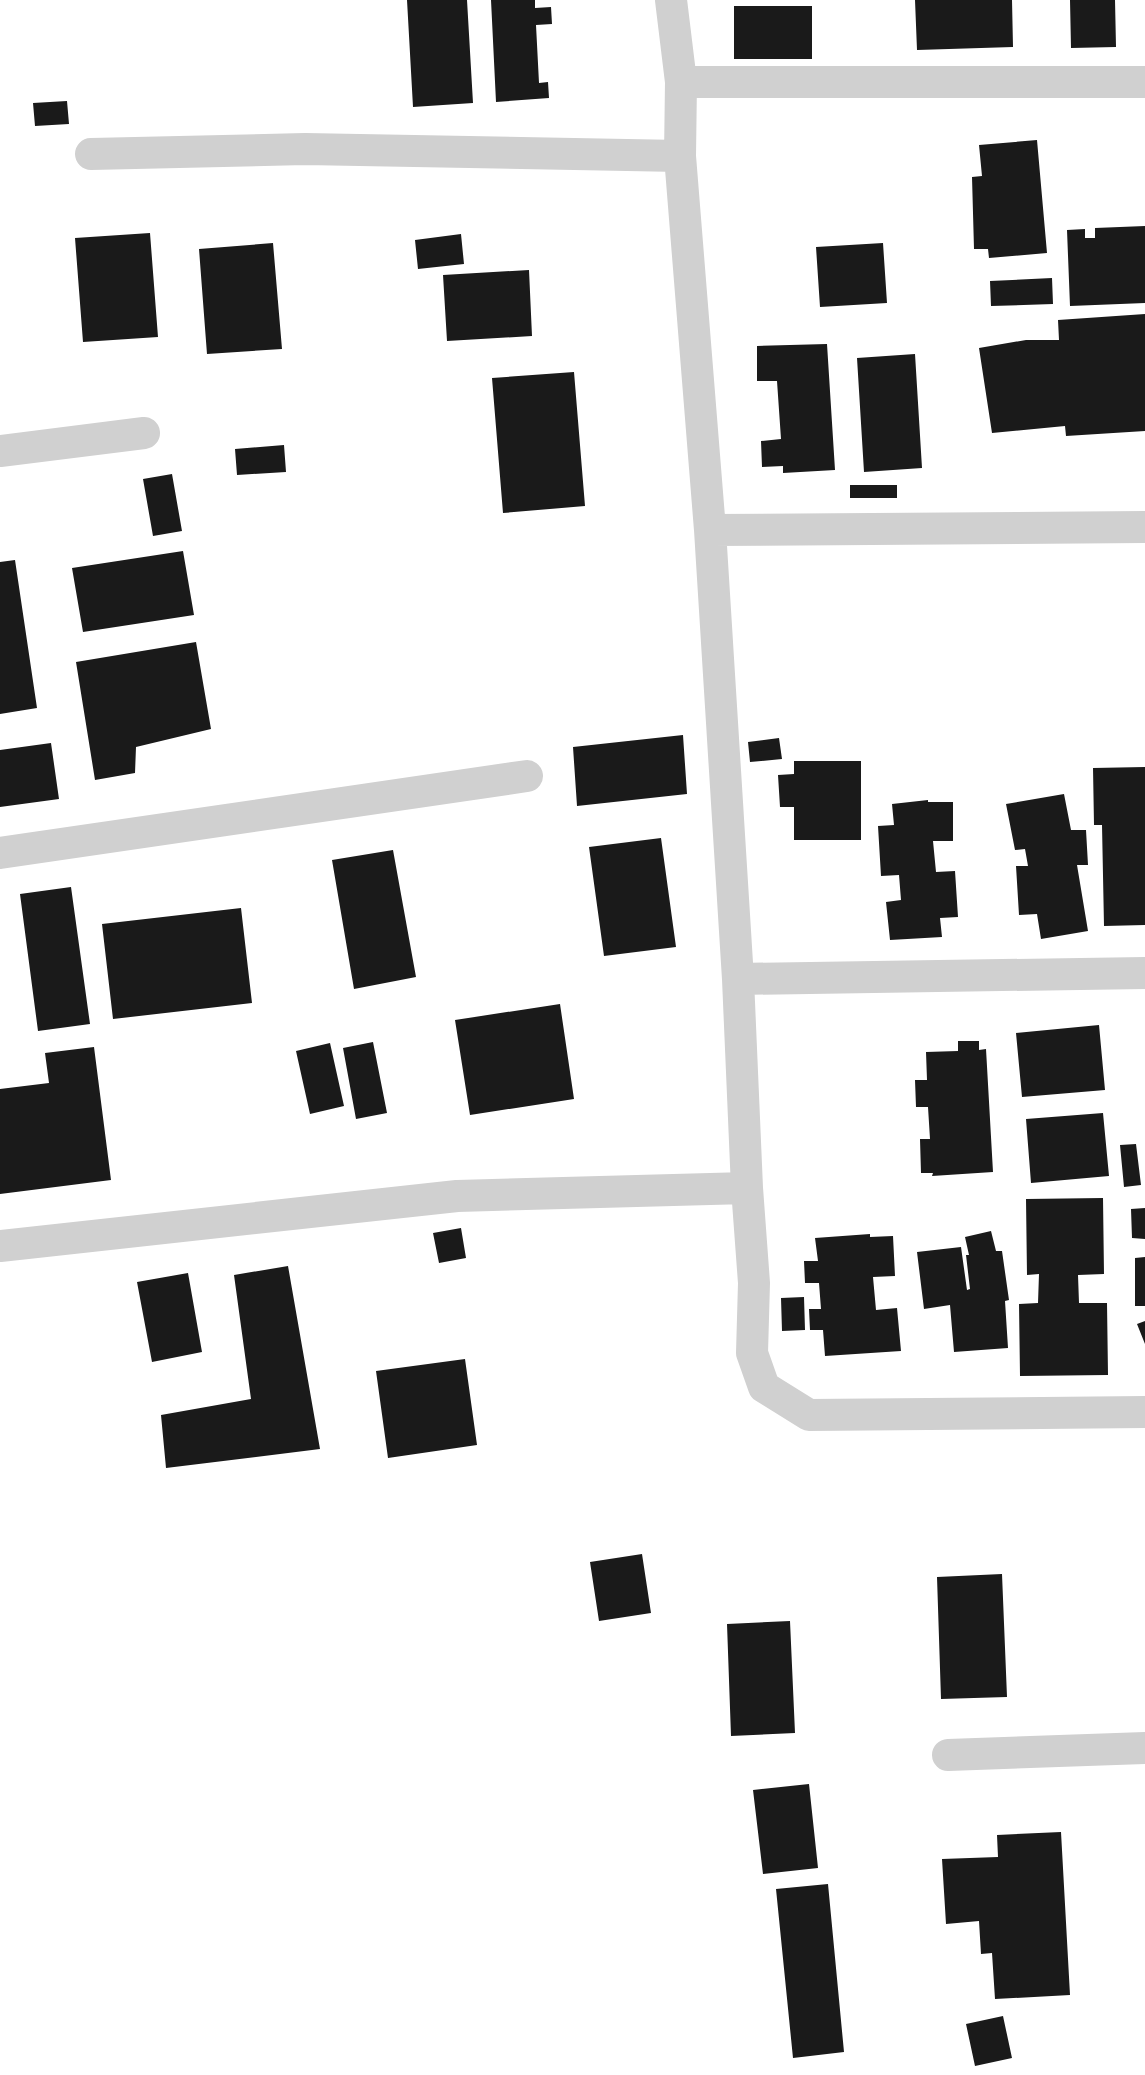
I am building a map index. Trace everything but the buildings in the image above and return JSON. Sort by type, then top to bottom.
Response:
[{"type":"street","points":[[671,0],[681,82],[680,156],[710,530],[738,979],[747,1188],[754,1283],[752,1353],[764,1387],[809,1415],[1145,1412]]},
{"type":"street","points":[[681,82],[1145,82]]},
{"type":"street","points":[[91,154],[304,149],[680,156]]},
{"type":"street","points":[[0,451],[144,433]]},
{"type":"street","points":[[710,530],[1145,527]]},
{"type":"street","points":[[0,853],[527,776]]},
{"type":"street","points":[[738,979],[1145,973]]},
{"type":"street","points":[[0,1246],[457,1196],[747,1188]]},
{"type":"street","points":[[948,1755],[1145,1748]]}]
